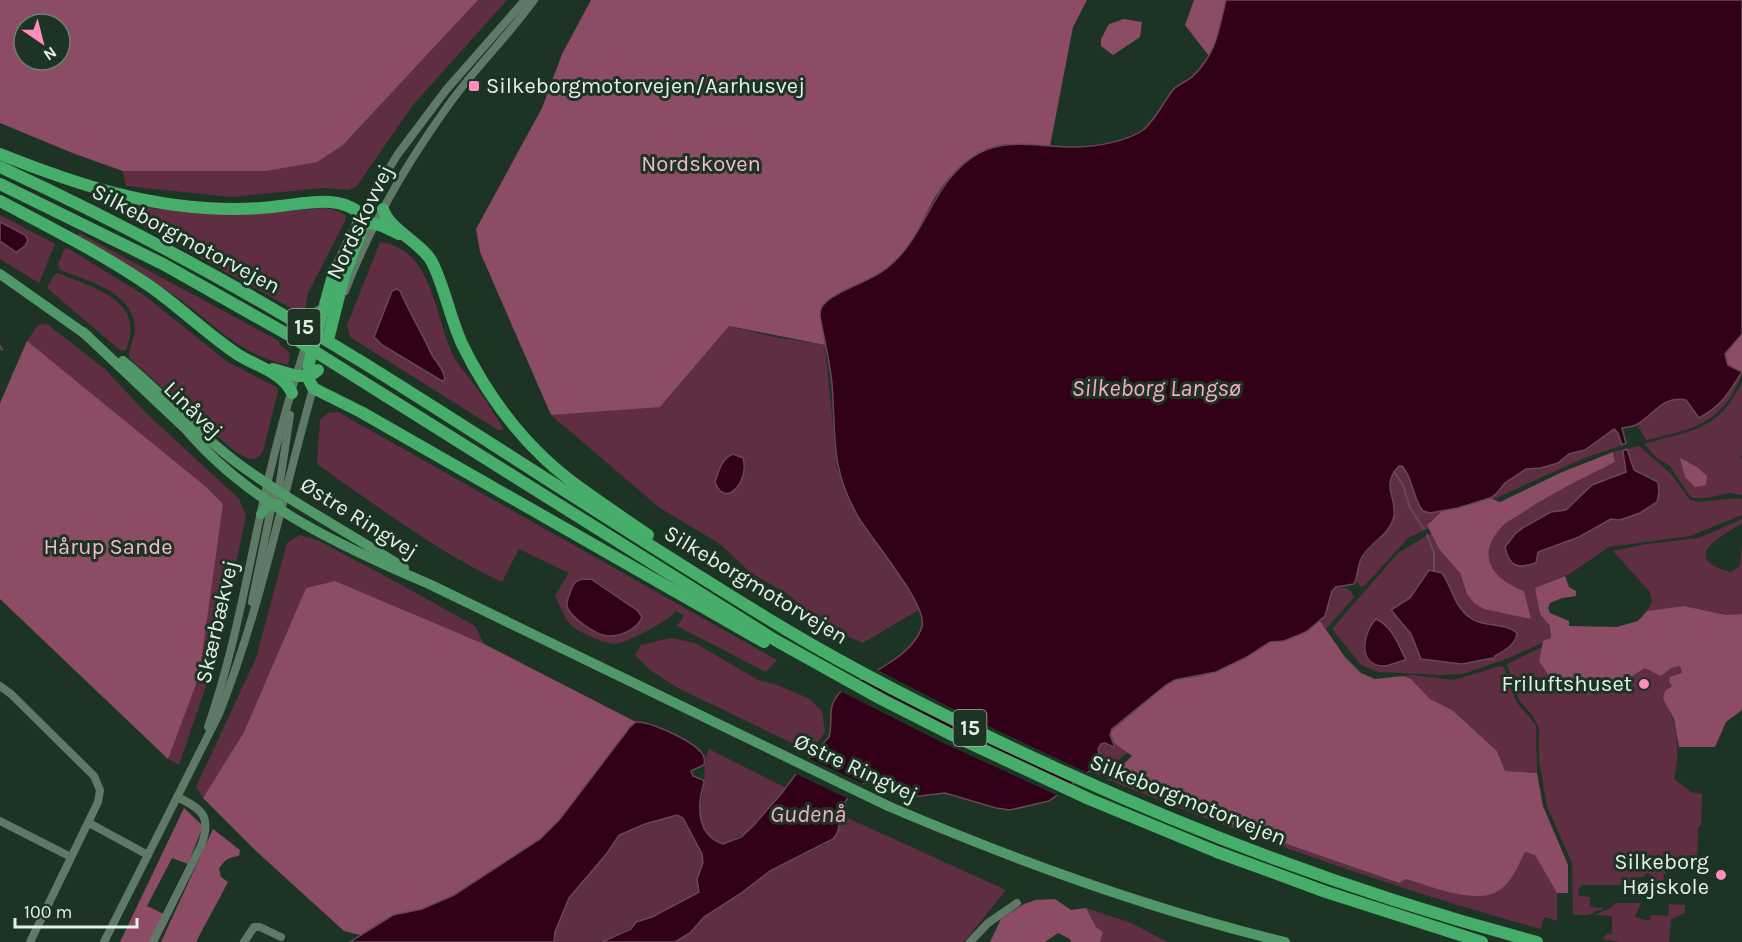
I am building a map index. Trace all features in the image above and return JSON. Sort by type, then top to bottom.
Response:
[{"type":"highway","points":[[0,154],[96,189],[170,205],[235,209],[325,201],[346,205],[363,222],[414,241]]},
{"type":"highway","name":"Silkeborgmotorvejen","points":[[0,167],[169,251],[285,316],[783,627],[955,720],[1024,754],[1164,816],[1332,879],[1537,942]]},
{"type":"highway","name":"Silkeborgmotorvejen","points":[[0,184],[163,264],[287,334],[801,663],[881,699],[1019,768],[1159,829],[1326,892],[1482,942]]},
{"type":"highway","points":[[0,201],[88,248],[150,286],[229,349],[287,383],[292,393]]},
{"type":"highway","points":[[383,209],[387,218],[414,241],[431,261],[462,343],[480,378],[514,426],[546,459],[582,488],[755,610]]},
{"type":"highway","points":[[309,371],[329,307],[344,276],[363,222]]},
{"type":"highway","points":[[328,340],[329,307],[335,268]]},
{"type":"highway","points":[[257,365],[309,371],[361,412],[773,643]]},
{"type":"main road","name":"Linåvej","points":[[0,274],[129,366],[275,497]]},
{"type":"main road","name":"Linåvej","points":[[83,332],[186,429],[199,437],[234,469],[275,497]]},
{"type":"main road","points":[[261,514],[275,497]]},
{"type":"main road","name":"Østre Ringvej","points":[[275,497],[371,547],[429,584]]},
{"type":"main road","name":"Østre Ringvej","points":[[275,497],[388,567],[429,584],[888,806],[1093,887],[1210,923],[1285,942]]},
{"type":"street","name":"Nordskovvej","points":[[335,268],[363,222],[398,154],[423,118],[525,0]]},
{"type":"street","name":"Nordskovvej","points":[[363,222],[383,209],[418,150],[451,102],[534,0]]},
{"type":"street","points":[[275,497],[292,393],[328,340]]},
{"type":"street","points":[[275,497],[309,371]]},
{"type":"street","points":[[275,497],[289,429],[292,393]]},
{"type":"street","name":"Skærbækvej","points":[[104,942],[231,686],[249,628],[254,586],[275,497]]},
{"type":"street","name":"Skærbækvej","points":[[200,751],[226,674],[261,514]]},
{"type":"street","points":[[0,687],[11,694],[94,776],[100,790],[99,802],[30,942]]},
{"type":"street","points":[[153,942],[207,831],[206,819],[202,813],[177,797]]},
{"type":"street","points":[[0,821],[71,857]]},
{"type":"street","points":[[89,823],[148,855]]},
{"type":"street","points":[[970,942],[988,924],[1017,903]]},
{"type":"street","points":[[244,942],[254,927],[260,927],[281,937]]},
{"type":"green space","points":[[0,0],[478,0],[343,145],[317,162],[266,171],[123,171],[0,123]]},
{"type":"green space","points":[[478,0],[507,0],[413,105],[356,187],[348,190],[323,188],[231,197],[126,186],[123,171],[266,171],[343,145]]},
{"type":"green space","name":"Nordskoven","points":[[591,0],[1087,0],[1073,27],[1050,146],[1009,144],[997,146],[965,162],[948,179],[934,199],[902,255],[876,277],[825,303],[820,316],[825,345],[729,326],[660,407],[551,415],[480,252],[476,229],[542,108],[562,54]]},
{"type":"green space","points":[[1194,0],[1226,0],[1217,40],[1209,56],[1185,25]]},
{"type":"green space","points":[[1124,19],[1142,22],[1140,37],[1113,55],[1101,46],[1101,39],[1109,24]]},
{"type":"green space","points":[[92,192],[156,209],[240,214],[326,208],[341,212],[346,216],[308,293],[304,315],[89,197]]},
{"type":"green space","points":[[0,215],[55,244],[39,283],[0,259]]},
{"type":"green space","points":[[79,233],[279,341],[280,345],[290,353],[288,365],[254,354],[240,346],[163,288],[76,236]]},
{"type":"green space","points":[[380,242],[398,247],[412,257],[422,271],[454,357],[504,430],[498,430],[350,337],[347,325]],"holes":[[[400,291],[432,355],[446,376],[441,381],[382,345],[374,337]]]},
{"type":"green space","points":[[65,248],[144,295],[226,361],[276,387],[278,391],[260,456],[249,458],[232,449],[129,358],[135,330],[132,314],[126,304],[106,289],[60,270],[58,264]]},
{"type":"green space","points":[[58,273],[113,298],[123,308],[129,319],[131,333],[126,350],[121,351],[47,288],[54,275]]},
{"type":"green space","points":[[47,324],[105,369],[145,412],[239,499],[246,516],[217,654],[179,765],[167,758],[27,341],[38,325]]},
{"type":"green space","points":[[729,326],[774,337],[825,345],[837,469],[920,609],[863,643],[820,625],[789,595],[751,573],[720,544],[660,508],[551,415],[660,406]]},
{"type":"green space","points":[[1742,334],[1742,372],[1728,365],[1725,354]]},
{"type":"green space","name":"Hårup Sande","points":[[27,341],[206,487],[223,504],[199,676],[168,759],[0,599],[0,403]]},
{"type":"green space","points":[[1742,372],[1727,402],[1706,421],[1679,432],[1646,440],[1637,424],[1659,406],[1672,400],[1686,400],[1700,418],[1730,392]]},
{"type":"green space","points":[[1742,383],[1742,455],[1740,457],[1742,459],[1742,495],[1729,493],[1707,498],[1693,498],[1670,466],[1656,457],[1644,444],[1701,427],[1723,411]]},
{"type":"green space","points":[[338,412],[777,660],[766,672],[677,626],[684,616],[676,611],[656,626],[614,644],[591,637],[574,628],[564,615],[555,596],[569,573],[519,549],[502,582],[430,542],[317,464],[320,420],[328,413]]},
{"type":"green space","points":[[1614,429],[1622,445],[1582,459],[1494,499],[1490,498],[1504,483],[1526,469],[1558,463],[1569,454],[1585,450]]},
{"type":"green space","points":[[1639,446],[1671,474],[1690,500],[1699,502],[1739,498],[1742,499],[1742,515],[1690,536],[1609,547],[1571,573],[1536,588],[1540,614],[1550,626],[1551,639],[1509,658],[1463,674],[1378,672],[1361,665],[1332,629],[1398,553],[1431,533],[1439,549],[1460,573],[1467,594],[1530,619],[1524,591],[1504,581],[1492,567],[1489,550],[1493,540],[1500,529],[1533,506],[1615,462],[1613,452]]},
{"type":"green space","points":[[1613,452],[1615,462],[1556,492],[1510,520],[1493,540],[1489,549],[1492,567],[1504,581],[1524,591],[1531,619],[1484,609],[1474,603],[1467,594],[1460,573],[1439,549],[1427,525],[1442,511],[1490,498],[1500,502],[1560,473]]},
{"type":"green space","points":[[1680,458],[1697,467],[1707,476],[1706,485],[1695,487],[1685,477]]},
{"type":"green space","points":[[1402,466],[1408,472],[1418,503],[1430,513],[1442,511],[1427,524],[1429,528],[1408,538],[1361,587],[1356,580],[1358,569],[1367,553],[1385,534],[1393,517],[1391,475]]},
{"type":"green space","points":[[1742,519],[1742,523],[1709,547],[1706,554],[1707,560],[1715,566],[1730,572],[1740,566],[1742,544],[1742,614],[1726,615],[1684,606],[1647,611],[1652,602],[1650,592],[1613,551],[1647,544],[1699,538]]},
{"type":"green space","points":[[300,535],[319,541],[475,626],[484,644],[335,581],[306,588],[244,732],[203,798],[196,787],[256,658],[287,543]]},
{"type":"green space","points":[[1565,576],[1569,587],[1576,591],[1576,596],[1550,603],[1548,608],[1550,613],[1569,621],[1569,626],[1617,627],[1638,621],[1647,611],[1684,606],[1726,615],[1742,614],[1742,710],[1726,722],[1715,747],[1679,747],[1674,719],[1663,699],[1665,691],[1672,686],[1669,681],[1670,677],[1682,673],[1680,666],[1671,668],[1661,676],[1645,668],[1626,680],[1610,683],[1588,694],[1555,685],[1539,661],[1543,641],[1551,638],[1550,626],[1540,614],[1535,588]]},
{"type":"green space","points":[[335,581],[484,644],[636,722],[560,819],[540,839],[454,895],[422,909],[384,920],[360,935],[344,931],[256,851],[203,798],[244,732],[306,588]]},
{"type":"green space","points":[[1336,587],[1349,589],[1354,597],[1326,629],[1320,621]]},
{"type":"green space","points":[[1320,621],[1345,657],[1361,673],[1375,679],[1403,676],[1411,679],[1430,699],[1452,710],[1497,751],[1505,771],[1537,773],[1543,806],[1568,865],[1568,893],[1557,893],[1535,855],[1525,852],[1503,888],[1489,895],[1453,893],[1406,879],[1399,883],[1243,829],[1141,787],[1109,778],[1132,756],[1114,743],[1110,732],[1166,685],[1175,680],[1201,676],[1236,663],[1273,641],[1284,641],[1306,632]]},
{"type":"green space","points":[[671,638],[695,643],[758,680],[777,685],[810,699],[822,711],[825,732],[813,748],[802,748],[678,688],[650,670],[635,655],[641,645]]},
{"type":"green space","points":[[1542,647],[1539,661],[1588,694],[1610,683],[1626,680],[1645,668],[1680,666],[1682,673],[1663,699],[1672,718],[1677,738],[1674,779],[1691,792],[1702,794],[1697,865],[1669,865],[1664,875],[1663,886],[1649,885],[1653,879],[1647,873],[1644,877],[1637,877],[1636,885],[1582,885],[1578,890],[1579,896],[1590,897],[1590,907],[1604,908],[1589,915],[1573,915],[1572,863],[1547,806],[1539,760],[1539,728],[1532,715],[1519,700],[1507,664]]},
{"type":"green space","points":[[1500,666],[1504,668],[1518,704],[1536,726],[1537,773],[1505,771],[1497,751],[1452,710],[1430,699],[1411,679],[1403,676],[1454,680]]},
{"type":"green space","points":[[1103,742],[1110,747],[1114,743],[1128,752],[1101,776],[1090,771],[1098,762],[1098,749]]},
{"type":"green space","points":[[709,749],[786,788],[747,832],[723,844],[706,833],[702,826],[705,766]]},
{"type":"green space","points":[[1106,779],[1141,787],[1243,829],[1398,883],[1406,879],[1444,891],[1512,877],[1524,852],[1535,855],[1557,893],[1557,921],[1544,917],[1541,929],[1376,879],[1214,821]]},
{"type":"green space","points":[[184,808],[203,826],[188,864],[172,858],[147,906],[164,914],[149,942],[120,942]]},
{"type":"green space","points":[[677,815],[683,818],[702,854],[703,863],[697,879],[698,893],[602,942],[554,942],[555,932],[569,898],[608,852],[619,835],[645,824]]},
{"type":"green space","points":[[841,815],[1006,890],[964,942],[675,942],[692,930],[704,917],[770,871],[824,845],[837,835]]},
{"type":"green space","points":[[213,829],[240,850],[239,856],[227,860],[219,869],[221,877],[228,882],[196,942],[161,942]]},
{"type":"green space","points":[[1055,899],[1071,910],[1086,908],[1096,927],[1103,932],[1100,942],[1071,942],[1070,939],[1058,933],[1045,942],[990,942],[1001,919],[1024,904],[1035,900]]},
{"type":"green space","points":[[1616,903],[1641,903],[1635,917],[1649,921],[1651,915],[1668,916],[1669,904],[1685,905],[1685,913],[1671,919],[1669,942],[1620,942],[1603,939],[1606,934],[1612,934],[1612,916],[1594,915],[1611,908]]},
{"type":"green space","points":[[1086,908],[1131,923],[1168,942],[1100,942],[1103,932],[1096,927]]},
{"type":"water","name":"Silkeborg Langsø","points":[[1226,0],[1742,0],[1742,334],[1725,354],[1728,365],[1742,372],[1728,393],[1719,404],[1699,418],[1686,400],[1671,400],[1636,425],[1622,428],[1626,443],[1622,445],[1614,429],[1585,450],[1569,454],[1558,463],[1526,469],[1505,483],[1490,498],[1458,508],[1430,513],[1423,511],[1406,471],[1399,466],[1393,473],[1390,485],[1394,509],[1392,523],[1362,557],[1354,584],[1336,587],[1332,591],[1325,616],[1306,632],[1284,641],[1270,642],[1247,657],[1216,672],[1175,680],[1166,685],[1112,729],[1110,735],[1114,745],[1113,747],[1105,743],[1101,744],[1098,749],[1100,759],[1095,767],[1049,801],[1010,810],[945,793],[904,798],[887,788],[867,781],[845,802],[837,833],[833,839],[770,871],[704,917],[690,933],[675,942],[602,942],[631,929],[636,922],[652,917],[699,892],[697,879],[703,863],[702,854],[683,818],[677,815],[645,824],[619,835],[608,852],[569,898],[555,932],[554,942],[350,942],[393,915],[422,909],[454,895],[540,839],[560,819],[636,722],[670,732],[702,754],[704,765],[691,771],[693,776],[703,780],[704,783],[700,801],[701,818],[703,827],[714,840],[723,844],[741,837],[753,826],[805,762],[829,737],[832,708],[842,690],[888,664],[910,647],[922,626],[916,602],[856,513],[842,480],[836,450],[831,376],[820,316],[822,307],[837,294],[880,273],[901,255],[950,178],[963,164],[979,153],[990,148],[1014,144],[1093,146],[1111,143],[1143,130],[1173,90],[1192,77],[1207,59],[1215,42]]},
{"type":"water","points":[[0,222],[25,235],[28,240],[25,246],[16,252],[0,241]]},
{"type":"water","points":[[397,289],[443,372],[445,380],[442,381],[382,345],[374,337],[392,291]]},
{"type":"water","points":[[1627,449],[1634,470],[1658,482],[1657,502],[1640,513],[1620,520],[1611,519],[1579,537],[1538,552],[1536,563],[1519,566],[1509,559],[1505,547],[1524,527],[1551,512],[1566,510],[1592,485],[1626,472],[1623,451]]},
{"type":"water","points":[[733,454],[743,458],[743,475],[735,489],[730,493],[725,493],[719,490],[715,482],[723,462]]},
{"type":"water","points":[[1429,570],[1442,573],[1460,607],[1469,617],[1481,623],[1506,627],[1517,633],[1512,644],[1493,660],[1492,658],[1462,664],[1421,659],[1411,634],[1391,610],[1410,598]]},
{"type":"water","points":[[591,579],[638,611],[642,617],[633,629],[623,634],[602,635],[590,629],[573,615],[567,604],[573,585],[579,580]]},
{"type":"water","points":[[1376,619],[1390,631],[1406,660],[1382,666],[1368,659],[1366,638]]},
{"type":"pier","points":[[874,668],[959,712],[1090,774],[1077,784],[1022,759],[859,676]]},
{"type":"pier","points":[[856,678],[951,728],[1074,787],[1061,797],[943,743],[838,690]]},
{"type":"pier","points":[[806,757],[866,785],[858,790],[851,800],[794,773]]},
{"type":"waterway","points":[[0,346],[2,350]]},
{"type":"waterway","points":[[1394,472],[1403,485],[1410,508],[1424,529]]},
{"type":"waterway","points":[[1427,535],[1434,553],[1434,571]]},
{"type":"place","name":"Silkeborgmotorvejen/Aarhusvej","points":[[474,86]]},
{"type":"place","name":"Friluftshuset","points":[[1644,684]]},
{"type":"place","name":"Silkeborg Højskole","points":[[1721,875]]},
{"type":"water label","name":"Gudenå","points":[[808,814]]}]
